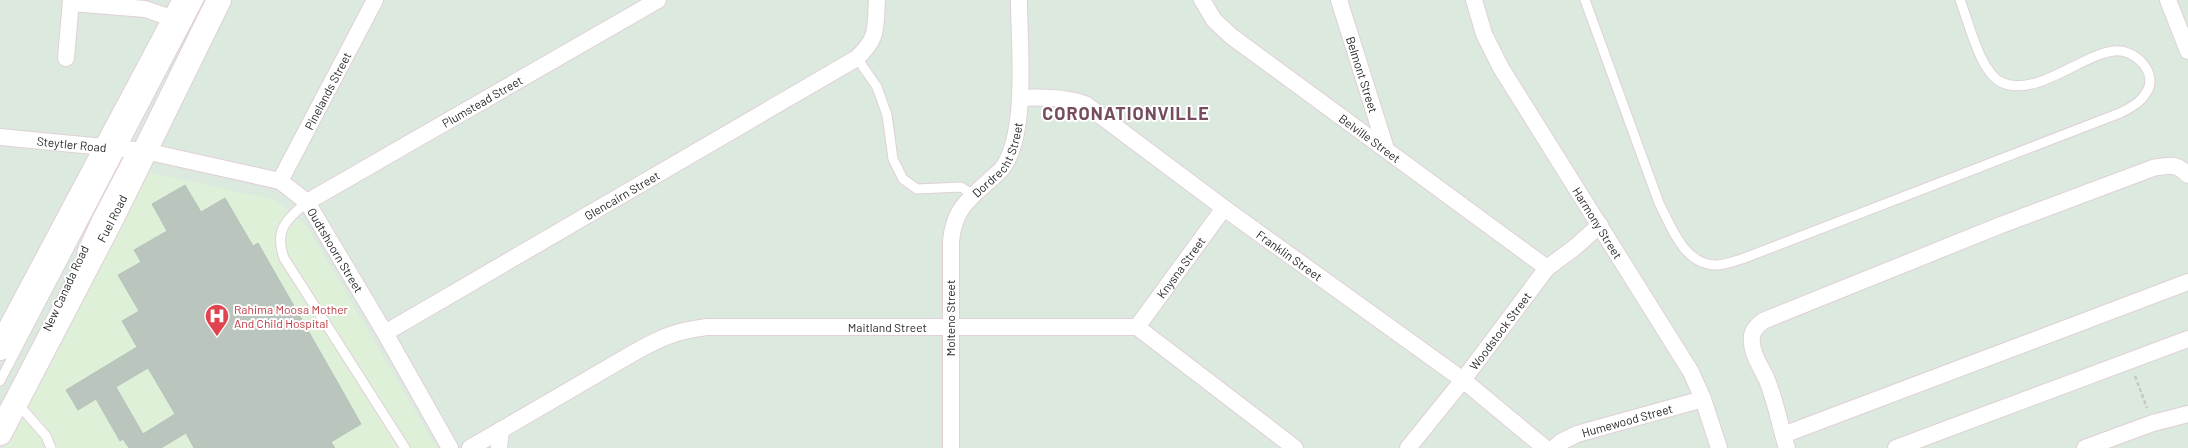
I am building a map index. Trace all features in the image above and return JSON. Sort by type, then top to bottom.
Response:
[{"type":"main road","name":"Fuel Road","points":[[0,348],[219,0]]},
{"type":"main road","name":"Fuel Road","points":[[0,432],[8,409],[128,147],[180,10]]},
{"type":"street","name":"Pinelands Street","points":[[280,181],[375,0]]},
{"type":"street","name":"Plumstead Street","points":[[307,202],[658,0]]},
{"type":"street","points":[[857,58],[870,46],[874,36],[876,0]]},
{"type":"street","name":"Dordrecht Street","points":[[974,195],[1004,166],[1014,141],[1020,98],[1019,0]]},
{"type":"street","name":"Belville Street","points":[[1202,0],[1214,20],[1231,36],[1547,268]]},
{"type":"street","name":"Belmont Street","points":[[1339,0],[1386,149]]},
{"type":"street","name":"Harmony Street","points":[[1474,0],[1484,34],[1492,52],[1691,372],[1703,399],[1719,448]]},
{"type":"street","points":[[2168,0],[2186,42]]},
{"type":"street","points":[[66,58],[71,2],[145,9],[180,10]]},
{"type":"street","name":"Glencairn Street","points":[[385,333],[857,58]]},
{"type":"street","name":"Franklin Street","points":[[1020,98],[1050,97],[1070,99],[1085,104],[1224,208],[1463,380],[1545,448]]},
{"type":"street","name":"Steytler Road","points":[[0,136],[128,147]]},
{"type":"street","name":"Oudtshoorn Street","points":[[128,147],[280,181],[307,202],[385,333],[450,448]]},
{"type":"street","points":[[2188,175],[2180,167],[2169,165],[2153,168],[2000,225],[1763,321],[1755,327],[1752,334],[1752,345],[1755,356],[1768,381],[1785,441],[2188,282]]},
{"type":"street","name":"Molteno Street","points":[[951,448],[951,241],[953,223],[960,210],[974,195]]},
{"type":"street","name":"Knysna Street","points":[[1136,327],[1224,208]]},
{"type":"street","name":"Woodstock Street","points":[[1408,448],[1463,380],[1547,268],[1600,225]]},
{"type":"street","name":"Maitland Street","points":[[470,448],[635,352],[681,330],[707,327],[1136,327]]},
{"type":"street","points":[[1136,327],[1295,448]]},
{"type":"street","points":[[1896,448],[2188,339]]},
{"type":"street","name":"Humewood Street","points":[[1554,448],[1577,434],[1703,399]]},
{"type":"street","points":[[2085,448],[2152,423],[2188,414]]},
{"type":"street","points":[[499,448],[501,430]]},
{"type":"lane","name":"New Canada Road","points":[[8,409],[76,266],[128,147],[199,0]]},
{"type":"lane","points":[[165,88],[211,0]]},
{"type":"lane","points":[[1585,0],[1659,203],[1674,233],[1686,251],[1697,259],[1716,265],[1742,259],[2120,113],[2137,104],[2148,91],[2149,77],[2144,64],[2127,51],[2114,51],[2098,56],[2032,84],[2016,86],[2004,84],[1988,71],[1960,0]]},
{"type":"lane","name":"Dordrecht Street","points":[[857,58],[877,87],[887,115],[894,159],[903,179],[917,189],[961,187],[974,195]]},
{"type":"lane","name":"New Canada Road","points":[[0,381],[128,147]]},
{"type":"lane","points":[[307,202],[285,224],[280,236],[280,245],[284,258],[405,448]]},
{"type":"lane","points":[[8,409],[46,436],[51,448]]},
{"type":"path","points":[[2129,361],[2152,423]]},
{"type":"shaded area","name":"Rahima Moosa Mother And Child Hospital","points":[[148,172],[275,200],[306,225],[437,448],[5,448]]},
{"type":"building","points":[[185,185],[201,212],[225,198],[253,246],[258,243],[361,424],[331,442],[335,448],[194,448],[186,433],[161,448],[129,448],[123,439],[120,441],[96,399],[78,410],[66,390],[137,347],[122,321],[139,311],[118,275],[141,262],[134,250],[167,231],[152,204]],"holes":[[[148,368],[175,414],[143,434],[116,387]]]},
{"type":"place","name":"Rahima Moosa Mother And Child Hospital","points":[[217,337]]},
{"type":"district","name":"CORONATIONVILLE","points":[[1126,113]]}]
